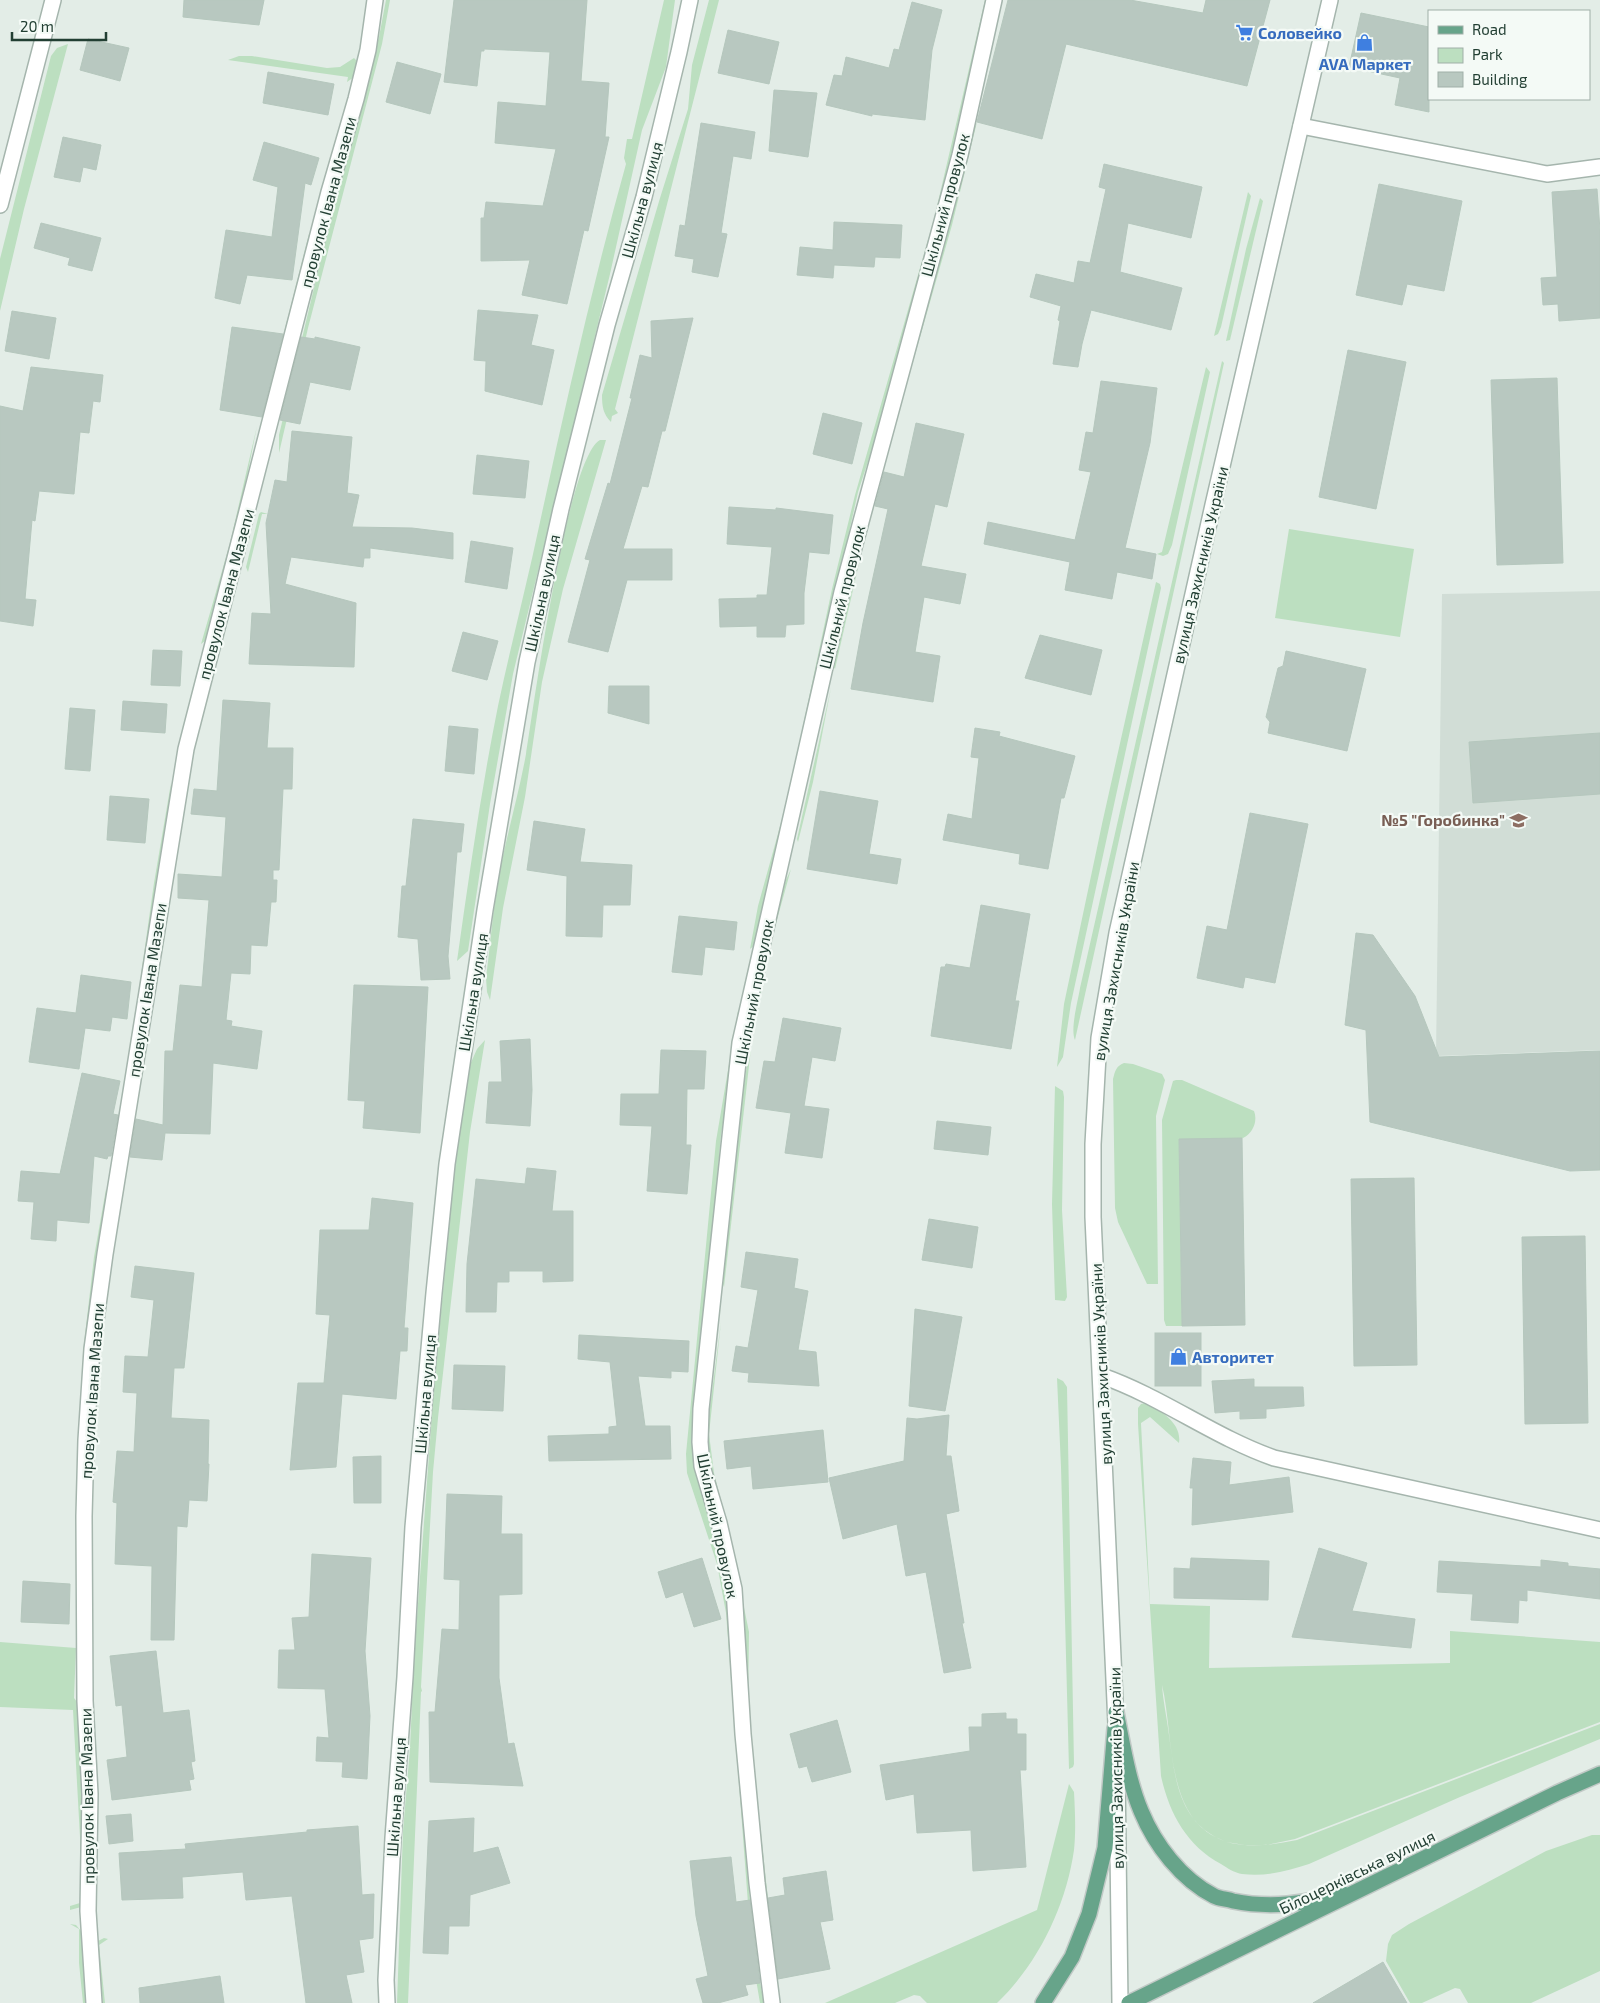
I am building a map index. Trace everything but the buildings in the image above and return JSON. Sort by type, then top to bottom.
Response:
[{"type":"main road","points":[[1116,1712],[1129,1772],[1141,1811],[1162,1849],[1174,1863],[1186,1876],[1215,1897],[1250,1904],[1289,1904],[1336,1894],[1412,1864]]},
{"type":"main road","points":[[1044,2003],[1072,1956],[1089,1914],[1105,1848],[1116,1712]]},
{"type":"main road","name":"Білоцерківська вулиця","points":[[1130,2003],[1557,1793],[1600,1774]]},
{"type":"street","points":[[0,205],[53,0]]},
{"type":"street","name":"провулок Івана Мазепи","points":[[94,2003],[88,1911],[90,1794],[85,1701],[84,1516],[86,1440],[92,1349],[105,1254],[186,749],[324,211],[356,99],[368,50],[375,0]]},
{"type":"street","name":"Шкільна вулиця","points":[[387,2003],[386,1980],[393,1838],[405,1677],[413,1527],[447,1164],[469,1015],[527,662],[561,509],[607,325],[644,196],[690,0]]},
{"type":"street","name":"Шкільний провулок","points":[[772,2003],[757,1883],[743,1734],[734,1588],[719,1523],[702,1466],[700,1442],[702,1399],[739,1053],[842,592],[960,155],[994,0]]},
{"type":"street","name":"вулиця Захисників України","points":[[1120,2003],[1116,1712],[1102,1376],[1093,1217],[1094,1091],[1099,1038],[1117,933],[1210,515],[1330,0]]},
{"type":"street","points":[[1301,126],[1547,174],[1600,167]]},
{"type":"street","points":[[1102,1376],[1131,1386],[1226,1438],[1274,1458],[1600,1530]]},
{"type":"shaded area","name":"№5 \"Горобинка\"","points":[[1600,591],[1600,1050],[1436,1056],[1442,594]]},
{"type":"green space","points":[[386,0],[390,0],[382,44],[308,328],[279,453],[279,435],[329,225],[379,37]]},
{"type":"green space","points":[[664,0],[675,0],[666,67],[642,130],[610,274],[513,674],[490,804],[468,951],[457,961],[481,801],[498,706],[580,342],[626,164],[624,158],[627,139],[632,139]]},
{"type":"green space","points":[[709,0],[719,0],[615,409],[618,413],[612,416],[611,422],[604,410],[602,395],[688,109],[692,65]]},
{"type":"green space","points":[[985,0],[989,0],[948,176],[885,410],[858,492],[757,943],[750,949],[758,906],[787,801],[832,589],[855,495],[934,219]]},
{"type":"green space","points":[[68,44],[24,209],[0,311],[0,259],[51,56],[57,48]]},
{"type":"green space","points":[[239,56],[252,56],[327,68],[340,67],[354,58],[357,61],[354,77],[347,82],[348,77],[228,60]]},
{"type":"green space","points":[[977,122],[952,225],[883,467],[882,463],[931,291],[972,134]]},
{"type":"green space","points":[[1248,192],[1251,196],[1221,327],[1218,334],[1214,336]]},
{"type":"green space","points":[[1260,198],[1263,201],[1230,340],[1226,341],[1246,249]]},
{"type":"green space","points":[[309,234],[310,237],[270,388]]},
{"type":"green space","points":[[1222,361],[1224,363],[1075,1040],[1073,1029],[1080,988]]},
{"type":"green space","points":[[1206,367],[1210,372],[1172,545],[1168,554],[1163,556],[1157,554],[1162,552]]},
{"type":"green space","points":[[257,426],[238,522],[205,641],[201,644],[230,543]]},
{"type":"green space","points":[[600,440],[606,440],[563,589],[542,682],[525,797],[503,908],[490,1000],[487,992],[486,978],[495,899],[503,854],[526,754],[544,638],[564,535],[576,490],[588,457]]},
{"type":"green space","points":[[875,493],[835,669],[833,666],[869,507]]},
{"type":"green space","points":[[261,512],[268,514],[262,514],[248,572],[246,567]]},
{"type":"green space","points":[[1289,529],[1414,549],[1400,637],[1275,618]]},
{"type":"green space","points":[[1156,582],[1160,584],[1161,588],[1071,1003],[1063,1057],[1057,1067],[1064,1004]]},
{"type":"green space","points":[[831,688],[813,782],[798,842],[797,839]]},
{"type":"green space","points":[[171,783],[170,803],[127,1074],[154,883]]},
{"type":"green space","points":[[791,869],[767,956],[758,1011],[756,1007],[768,941]]},
{"type":"green space","points":[[738,1011],[740,1020],[721,1135],[693,1458],[728,1585],[748,1878],[755,1956],[764,2003],[760,2003],[752,1956],[726,1613],[717,1564],[687,1473],[686,1454],[716,1141]]},
{"type":"green space","points":[[485,1040],[470,1132],[433,1472],[421,1687],[408,2003],[397,2003],[403,1831],[434,1387],[458,1132],[469,1067],[477,1049]]},
{"type":"green space","points":[[751,1048],[724,1287],[729,1181]]},
{"type":"green space","points":[[1124,1063],[1133,1064],[1162,1074],[1165,1080],[1156,1116],[1158,1284],[1147,1284],[1118,1222],[1115,1208],[1113,1079],[1116,1069]]},
{"type":"green space","points":[[1182,1080],[1254,1111],[1255,1123],[1247,1136],[1239,1139],[1179,1139],[1182,1326],[1166,1326],[1164,1320],[1162,1120],[1173,1081]]},
{"type":"green space","points":[[1055,1086],[1063,1091],[1064,1097],[1062,1210],[1067,1297],[1065,1301],[1055,1300],[1052,1204]]},
{"type":"green space","points":[[106,1189],[106,1204],[91,1323],[83,1353],[94,1257]]},
{"type":"green space","points":[[721,1322],[709,1434],[714,1473],[727,1524],[749,1632],[748,1711],[779,2003],[776,2003],[747,1718],[745,1637],[735,1572],[712,1481],[707,1430]]},
{"type":"green space","points":[[1057,1378],[1063,1381],[1067,1387],[1074,1764],[1069,1769],[1061,1467]]},
{"type":"green space","points":[[1146,1403],[1164,1414],[1174,1424],[1179,1436],[1179,1443],[1150,1417],[1141,1423],[1150,1604],[1210,1606],[1209,1668],[1450,1663],[1450,1631],[1600,1642],[1600,1722],[1295,1839],[1268,1845],[1297,1840],[1600,1724],[1600,1739],[1460,1797],[1301,1867],[1268,1874],[1251,1875],[1237,1873],[1209,1857],[1198,1848],[1181,1827],[1169,1803],[1161,1776],[1138,1424],[1138,1408],[1141,1404]],"holes":[[[1162,1685],[1170,1744],[1163,1697]]]},
{"type":"green space","points":[[0,1642],[76,1648],[74,1698],[79,1711],[83,1833],[81,1907],[70,1910],[70,1906],[80,1903],[80,1837],[73,1710],[0,1707]]},
{"type":"green space","points":[[1069,1784],[1074,1792],[1075,1836],[1070,1871],[1064,1892],[1048,1933],[1037,1952],[1012,1988],[997,2003],[927,2003],[920,1996],[914,1995],[895,2003],[825,2003],[1037,1910]]},
{"type":"green space","points":[[1592,1835],[1600,1835],[1600,1971],[1531,2003],[1468,2003],[1460,1989],[1455,1988],[1422,2003],[1410,2003],[1386,1961],[1388,1944],[1392,1935],[1409,1924],[1546,1851]]},
{"type":"green space","points":[[70,1924],[76,1925],[81,1931],[86,2003],[83,2003],[79,1963],[79,1929]]},
{"type":"green space","points":[[104,1938],[108,1939],[99,1945],[105,2003],[103,2003],[97,1944],[98,1941]]},
{"type":"place","name":"Соловейко","points":[[1244,33]]},
{"type":"place","name":"AVA Маркет","points":[[1365,42]]},
{"type":"place","name":"№5 \"Горобинка\"","points":[[1519,820]]},
{"type":"place","name":"Авторитет","points":[[1178,1357]]}]
